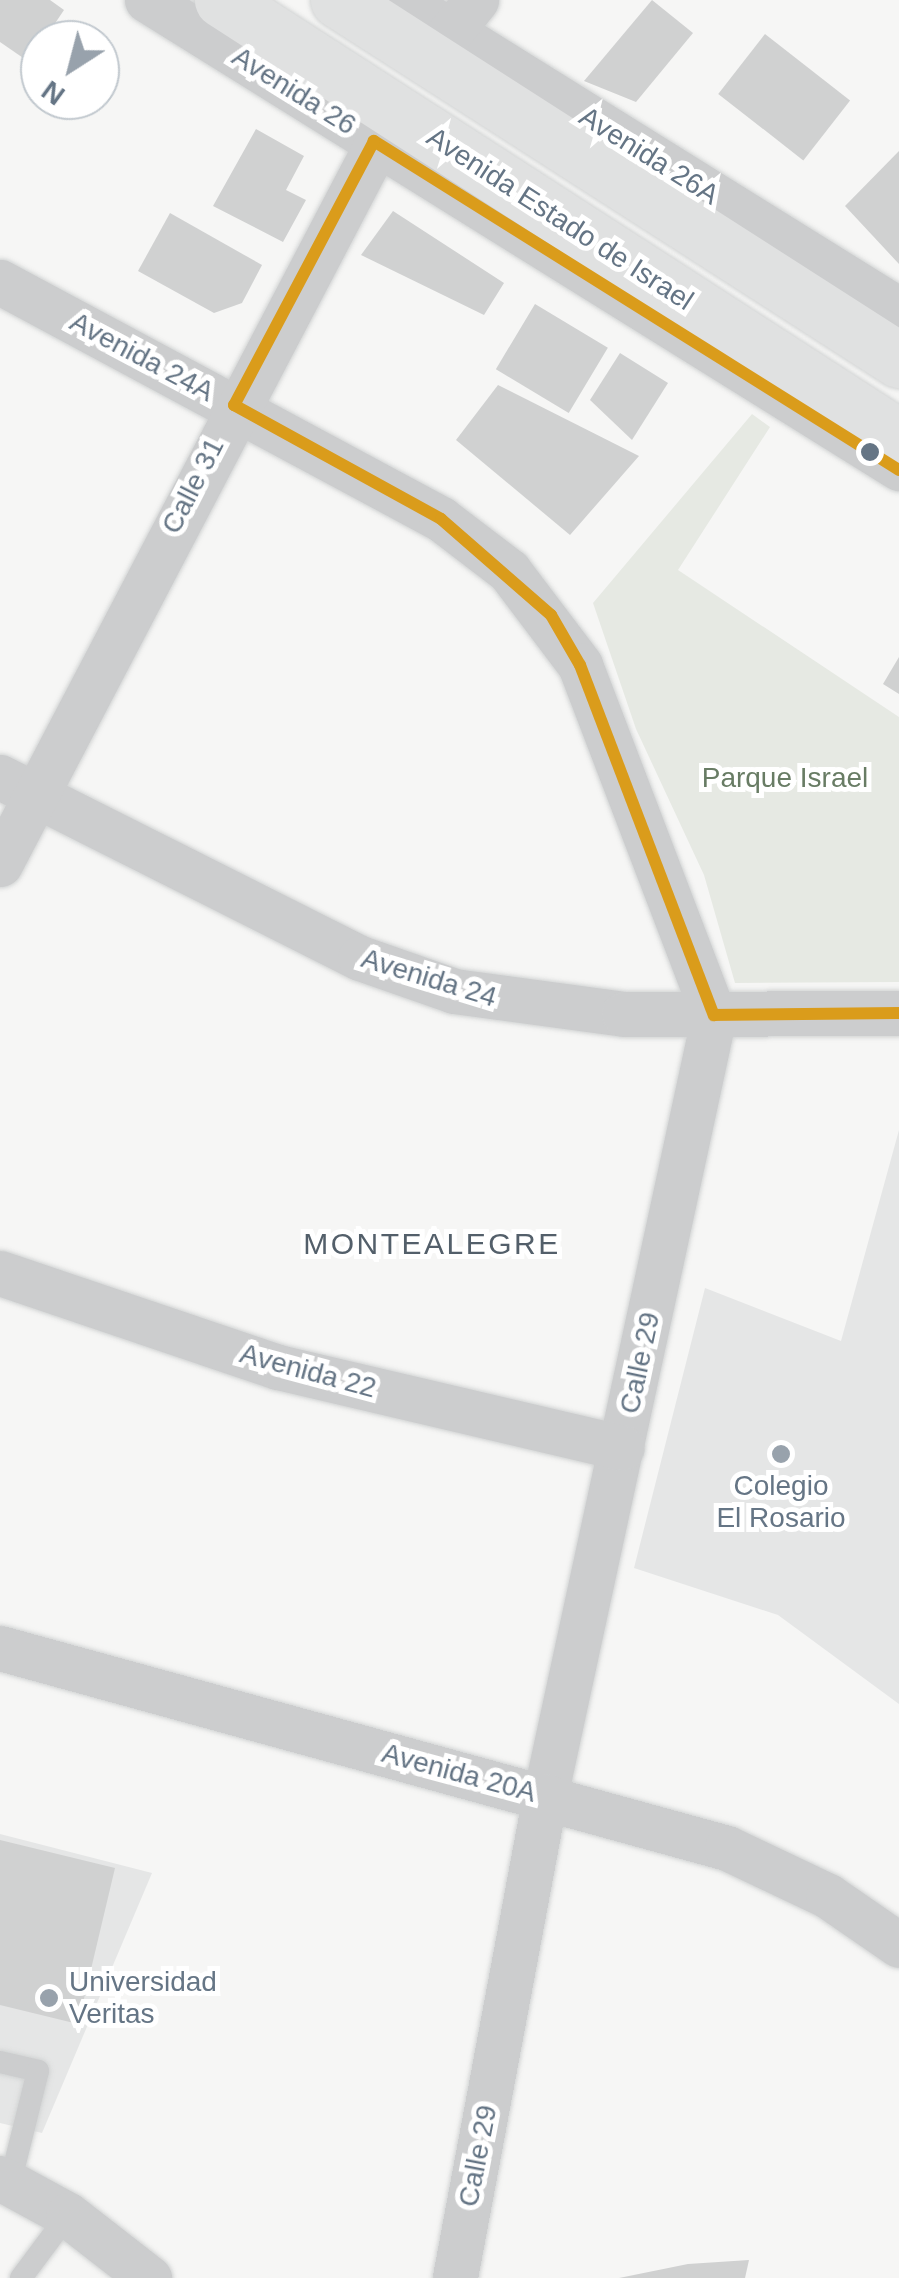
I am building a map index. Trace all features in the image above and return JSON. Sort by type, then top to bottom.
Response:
[{"type":"main road","name":"Avenida Estado de Israel","points":[[222,0],[384,126],[896,444]]},
{"type":"main road","points":[[338,0],[452,30],[899,360]]},
{"type":"street","name":"Avenida 26","points":[[146,0],[384,126]]},
{"type":"street","name":"Avenida 26A","points":[[402,0],[899,310]]},
{"type":"street","name":"Calle 31","points":[[0,864],[17,786],[234,405],[384,126]]},
{"type":"street","name":"Avenida 24A","points":[[0,282],[441,519],[520,582],[580,665],[714,1014]]},
{"type":"street","name":"Avenida 24","points":[[17,786],[360,958],[454,991],[542,1009],[714,1014],[899,1013]]},
{"type":"street","name":"Calle 29","points":[[455,2278],[545,1796],[714,1014]]},
{"type":"street","name":"Avenida 22","points":[[0,1273],[278,1367],[622,1448]]},
{"type":"street","name":"Avenida 20A","points":[[0,1648],[727,1848],[828,1896],[899,1945]]},
{"type":"street","points":[[5,2180],[68,2215],[149,2278]]},
{"type":"street","points":[[68,2215],[92,2278]]},
{"type":"lane","points":[[0,2062],[38,2071],[5,2180]]},
{"type":"lane","points":[[21,2278],[68,2215]]},
{"type":"shaded area","name":"Colegio El Rosario","points":[[899,1130],[899,1704],[778,1615],[634,1568],[705,1288],[841,1341]]},
{"type":"shaded area","name":"Universidad Veritas","points":[[0,1834],[152,1873],[42,2133],[0,2123]]},
{"type":"green space","name":"Parque Israel","points":[[752,414],[770,427],[678,570],[899,717],[899,982],[735,983],[704,875],[636,729],[593,603]]},
{"type":"building","points":[[0,0],[50,0],[64,10],[57,20],[20,20],[20,56],[0,42]]},
{"type":"building","points":[[652,0],[693,33],[636,102],[584,81]]},
{"type":"building","points":[[765,34],[850,100],[803,160],[718,94]]},
{"type":"building","points":[[256,129],[304,156],[286,190],[306,200],[283,242],[213,206]]},
{"type":"building","points":[[899,151],[899,264],[845,206]]},
{"type":"building","points":[[393,211],[504,283],[484,315],[361,255]]},
{"type":"building","points":[[170,213],[262,265],[242,303],[214,313],[138,271]]},
{"type":"building","points":[[535,304],[608,348],[569,413],[496,369]]},
{"type":"building","points":[[620,353],[668,383],[632,440],[590,400]]},
{"type":"building","points":[[498,385],[639,456],[570,535],[456,440]]},
{"type":"building","points":[[899,657],[899,694],[883,684]]},
{"type":"building","points":[[0,1840],[115,1868],[78,2024],[0,2005]]},
{"type":"building","points":[[749,2260],[745,2278],[619,2278],[688,2264]]},
{"type":"transit line","points":[[899,470],[374,141],[234,405],[441,519],[551,615],[580,665],[714,1015],[899,1013]]},
{"type":"place","name":"Colegio El Rosario","points":[[781,1454]]},
{"type":"place","name":"Universidad Veritas","points":[[49,1998]]},
{"type":"district","name":"MONTEALEGRE","points":[[432,1244]]}]
